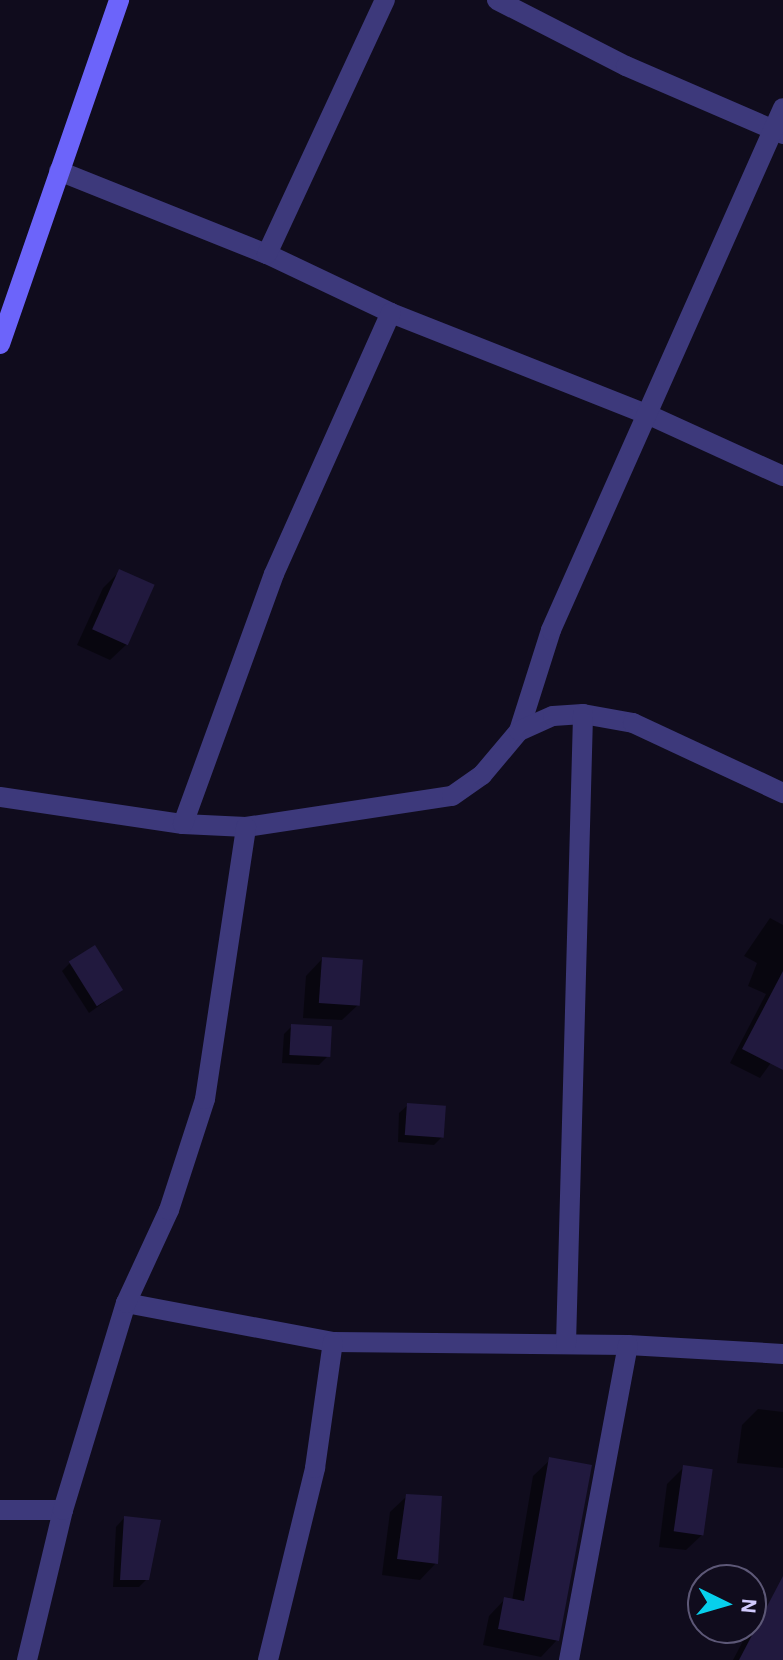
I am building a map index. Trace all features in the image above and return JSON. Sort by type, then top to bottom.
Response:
[{"type":"main road","points":[[0,344],[119,0]]},
{"type":"street","points":[[267,254],[385,0]]},
{"type":"street","points":[[497,0],[626,66],[778,132]]},
{"type":"street","points":[[0,797],[183,824],[246,827],[452,796],[482,775],[519,731],[551,630],[778,132],[783,108]]},
{"type":"street","points":[[59,171],[267,254],[391,313],[649,415],[783,476]]},
{"type":"street","points":[[183,824],[274,574],[391,313]]},
{"type":"street","points":[[519,731],[553,716],[583,714],[633,723],[783,793]]},
{"type":"street","points":[[566,1344],[583,714]]},
{"type":"street","points":[[27,1660],[63,1510],[126,1303],[169,1210],[205,1099],[246,827]]},
{"type":"street","points":[[126,1303],[333,1342],[628,1345],[783,1354]]},
{"type":"street","points":[[268,1660],[315,1468],[333,1342]]},
{"type":"street","points":[[569,1660],[628,1345]]},
{"type":"street","points":[[0,1510],[63,1510]]},
{"type":"building","points":[[119,569],[155,585],[128,645],[92,629]]},
{"type":"building","points":[[95,945],[123,990],[97,1006],[69,961]]},
{"type":"building","points":[[322,957],[363,960],[360,1006],[319,1003]]},
{"type":"building","points":[[783,971],[783,1070],[742,1049]]},
{"type":"building","points":[[291,1024],[332,1026],[330,1057],[289,1055]]},
{"type":"building","points":[[407,1103],[446,1106],[444,1138],[405,1135]]},
{"type":"building","points":[[549,1457],[592,1465],[559,1641],[498,1629],[504,1597],[524,1601]]},
{"type":"building","points":[[683,1465],[713,1469],[703,1536],[674,1531]]},
{"type":"building","points":[[406,1494],[442,1496],[438,1564],[397,1559]]},
{"type":"building","points":[[124,1516],[161,1520],[149,1580],[120,1580]]},
{"type":"building","points":[[783,1576],[783,1660],[739,1660],[747,1644],[767,1644],[767,1607]]}]
